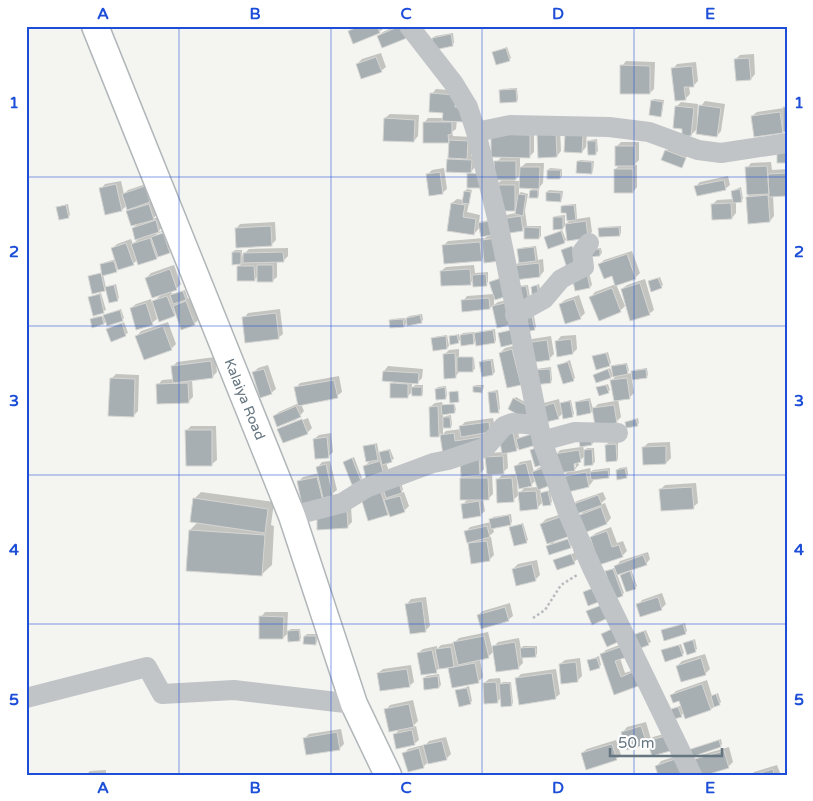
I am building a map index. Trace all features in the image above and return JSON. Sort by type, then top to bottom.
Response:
[{"type":"main road","name":"Kalaiya Road","points":[[94,26],[292,516],[354,704],[388,775]]},
{"type":"street","points":[[409,26],[454,84],[468,107],[497,218],[540,433],[568,513],[592,568],[692,775]]},
{"type":"street","points":[[476,132],[510,125],[608,127],[650,132],[698,150],[721,153],[787,143]]},
{"type":"street","points":[[515,314],[544,299],[561,278],[584,267],[582,252],[589,243]]},
{"type":"street","points":[[292,516],[342,503],[366,488],[433,463],[486,447],[504,426],[512,423],[540,433],[618,433]]},
{"type":"street","points":[[26,698],[147,667],[162,694],[234,690],[354,704]]},
{"type":"path","points":[[533,618],[545,610],[561,585],[576,575],[592,568]]},
{"type":"building","points":[[360,26],[377,26],[380,33],[353,44],[348,31]]},
{"type":"building","points":[[400,26],[407,38],[382,48],[377,36]]},
{"type":"building","points":[[451,34],[453,46],[434,50],[432,38]]},
{"type":"building","points":[[506,48],[510,61],[496,65],[492,52]]},
{"type":"building","points":[[376,57],[382,72],[361,79],[356,64]]},
{"type":"building","points":[[749,58],[751,80],[736,81],[734,59]]},
{"type":"building","points":[[620,65],[650,66],[650,94],[620,94]]},
{"type":"building","points":[[692,66],[694,87],[684,87],[686,100],[675,101],[671,68]]},
{"type":"building","points":[[516,89],[517,102],[500,103],[499,90]]},
{"type":"building","points":[[430,93],[456,95],[455,107],[467,108],[466,122],[442,121],[443,113],[429,112]]},
{"type":"building","points":[[651,100],[663,102],[661,117],[649,115]]},
{"type":"building","points":[[699,105],[721,108],[717,137],[696,134]]},
{"type":"building","points":[[675,106],[694,108],[691,136],[682,136],[682,129],[673,128]]},
{"type":"building","points":[[783,107],[787,107],[787,132],[783,132]]},
{"type":"building","points":[[780,112],[783,133],[754,137],[751,116]]},
{"type":"building","points":[[384,118],[415,120],[414,142],[383,141]]},
{"type":"building","points":[[423,122],[452,122],[452,134],[448,135],[449,143],[423,143]]},
{"type":"building","points":[[537,133],[556,133],[557,157],[538,158]]},
{"type":"building","points":[[491,134],[530,135],[530,158],[491,157]]},
{"type":"building","points":[[565,134],[583,135],[582,153],[564,152]]},
{"type":"building","points":[[449,140],[468,141],[467,159],[448,158]]},
{"type":"building","points":[[587,141],[596,141],[596,155],[588,155]]},
{"type":"building","points":[[615,146],[635,146],[635,166],[615,166]]},
{"type":"building","points":[[665,150],[686,158],[682,168],[661,160]]},
{"type":"building","points":[[777,150],[786,150],[787,163],[777,163]]},
{"type":"building","points":[[447,159],[472,160],[471,173],[446,172]]},
{"type":"building","points":[[494,161],[516,161],[516,180],[495,180]]},
{"type":"building","points":[[577,161],[592,162],[592,174],[576,173]]},
{"type":"building","points":[[767,166],[769,194],[747,195],[745,167]]},
{"type":"building","points":[[520,167],[540,167],[539,189],[519,188]]},
{"type":"building","points":[[614,169],[633,169],[633,193],[614,193]]},
{"type":"building","points":[[547,170],[561,170],[560,179],[547,179]]},
{"type":"building","points":[[440,172],[443,194],[429,196],[426,174]]},
{"type":"building","points":[[467,173],[483,174],[483,188],[467,188]]},
{"type":"building","points":[[787,173],[787,196],[769,197],[768,174]]},
{"type":"building","points":[[724,180],[726,190],[697,196],[694,186]]},
{"type":"building","points":[[116,184],[122,211],[105,215],[99,188]]},
{"type":"building","points":[[495,185],[515,185],[515,211],[495,211]]},
{"type":"building","points":[[145,186],[150,202],[127,210],[122,194]]},
{"type":"building","points":[[740,189],[742,202],[733,203],[731,191]]},
{"type":"building","points":[[530,190],[538,190],[538,198],[529,198]]},
{"type":"building","points":[[464,191],[471,192],[469,204],[462,203]]},
{"type":"building","points":[[546,192],[561,193],[561,202],[546,201]]},
{"type":"building","points":[[518,194],[526,195],[523,216],[515,214]]},
{"type":"building","points":[[768,195],[770,222],[748,224],[746,197]]},
{"type":"building","points":[[451,203],[465,205],[463,217],[476,219],[474,235],[447,231]]},
{"type":"building","points":[[731,203],[732,219],[712,220],[711,204]]},
{"type":"building","points":[[149,204],[154,220],[131,226],[126,211]]},
{"type":"building","points":[[66,205],[69,218],[59,220],[56,207]]},
{"type":"building","points":[[574,205],[576,220],[567,221],[566,213],[561,213],[561,206]]},
{"type":"building","points":[[521,216],[523,231],[503,234],[500,219]]},
{"type":"building","points":[[553,217],[563,217],[563,229],[553,230]]},
{"type":"building","points":[[156,220],[159,232],[135,240],[132,228]]},
{"type":"building","points":[[494,220],[497,234],[481,237],[478,223]]},
{"type":"building","points":[[586,221],[588,238],[567,241],[565,224]]},
{"type":"building","points":[[271,226],[272,246],[236,248],[235,228]]},
{"type":"building","points":[[524,227],[540,228],[539,239],[524,239]]},
{"type":"building","points":[[619,227],[620,236],[599,237],[598,228]]},
{"type":"building","points":[[561,231],[565,243],[548,249],[544,237]]},
{"type":"building","points":[[163,233],[170,253],[158,257],[151,237]]},
{"type":"building","points":[[150,238],[157,259],[138,265],[131,244]]},
{"type":"building","points":[[497,238],[500,261],[484,263],[482,240]]},
{"type":"building","points":[[480,242],[482,261],[444,264],[442,245]]},
{"type":"building","points":[[126,243],[134,265],[118,270],[111,248]]},
{"type":"building","points":[[572,246],[578,264],[567,268],[561,250]]},
{"type":"building","points":[[534,247],[536,261],[519,263],[517,249]]},
{"type":"building","points":[[600,249],[600,256],[587,257],[586,250]]},
{"type":"building","points":[[232,252],[241,252],[241,264],[232,265]]},
{"type":"building","points":[[283,252],[284,262],[243,263],[243,253]]},
{"type":"building","points":[[627,254],[636,279],[615,286],[612,276],[604,279],[598,264]]},
{"type":"building","points":[[114,261],[117,272],[102,276],[100,264]]},
{"type":"building","points":[[539,263],[540,277],[514,280],[512,266]]},
{"type":"building","points":[[257,265],[273,265],[273,282],[257,282]]},
{"type":"building","points":[[237,266],[254,266],[255,281],[237,281]]},
{"type":"building","points":[[170,269],[177,290],[152,298],[145,278]]},
{"type":"building","points":[[470,269],[471,285],[441,286],[440,271]]},
{"type":"building","points":[[101,273],[105,291],[92,294],[88,276]]},
{"type":"building","points":[[587,273],[590,288],[575,291],[572,276]]},
{"type":"building","points":[[486,274],[487,286],[473,287],[472,275]]},
{"type":"building","points":[[501,278],[507,296],[495,300],[489,282]]},
{"type":"building","points":[[658,278],[662,288],[651,292],[648,281]]},
{"type":"building","points":[[640,283],[650,315],[630,321],[621,289]]},
{"type":"building","points":[[114,285],[118,301],[109,303],[105,287]]},
{"type":"building","points":[[537,285],[540,300],[533,301],[531,287]]},
{"type":"building","points":[[526,286],[530,306],[518,308],[514,288]]},
{"type":"building","points":[[612,288],[621,312],[599,321],[589,297]]},
{"type":"building","points":[[183,291],[186,300],[173,304],[170,295]]},
{"type":"building","points":[[100,294],[104,313],[93,316],[88,297]]},
{"type":"building","points":[[167,296],[175,316],[159,322],[152,301]]},
{"type":"building","points":[[489,298],[490,309],[462,312],[461,300]]},
{"type":"building","points":[[574,299],[581,319],[565,324],[559,304]]},
{"type":"building","points":[[186,301],[195,325],[181,330],[173,306]]},
{"type":"building","points":[[509,302],[514,324],[497,328],[492,306]]},
{"type":"building","points":[[146,303],[153,325],[136,330],[130,308]]},
{"type":"building","points":[[120,310],[123,321],[107,326],[103,315]]},
{"type":"building","points":[[276,313],[279,339],[245,343],[242,317]]},
{"type":"building","points":[[420,315],[422,323],[407,326],[406,318]]},
{"type":"building","points":[[102,316],[104,324],[92,328],[90,319]]},
{"type":"building","points":[[532,317],[535,330],[525,332],[523,318]]},
{"type":"building","points":[[403,319],[404,327],[390,328],[389,320]]},
{"type":"building","points":[[122,323],[126,336],[111,342],[106,329]]},
{"type":"building","points":[[163,326],[172,350],[144,360],[135,336]]},
{"type":"building","points":[[493,330],[495,343],[476,346],[474,333]]},
{"type":"building","points":[[511,330],[514,344],[501,347],[498,333]]},
{"type":"building","points":[[473,333],[474,344],[461,346],[460,335]]},
{"type":"building","points":[[457,335],[459,343],[450,345],[449,336]]},
{"type":"building","points":[[446,336],[447,349],[433,351],[431,338]]},
{"type":"building","points":[[571,339],[573,354],[557,357],[555,341]]},
{"type":"building","points":[[547,340],[550,360],[529,363],[526,343]]},
{"type":"building","points":[[512,349],[521,385],[507,388],[499,353]]},
{"type":"building","points":[[455,353],[456,378],[444,379],[443,354]]},
{"type":"building","points":[[606,353],[610,366],[596,370],[592,356]]},
{"type":"building","points":[[457,357],[473,357],[473,372],[457,372]]},
{"type":"building","points":[[491,360],[493,375],[482,377],[479,362]]},
{"type":"building","points":[[211,361],[213,378],[173,383],[171,366]]},
{"type":"building","points":[[568,362],[574,381],[563,384],[557,365]]},
{"type":"building","points":[[626,364],[628,374],[613,377],[611,366]]},
{"type":"building","points":[[264,369],[272,394],[260,398],[252,372]]},
{"type":"building","points":[[550,369],[551,383],[534,385],[533,370]]},
{"type":"building","points":[[608,369],[611,378],[596,383],[593,375]]},
{"type":"building","points":[[646,369],[647,378],[632,380],[631,371]]},
{"type":"building","points":[[383,371],[419,373],[418,384],[382,381]]},
{"type":"building","points":[[110,378],[135,379],[134,417],[108,416]]},
{"type":"building","points":[[627,378],[630,399],[614,401],[610,380]]},
{"type":"building","points":[[334,380],[338,398],[298,406],[294,387]]},
{"type":"building","points":[[188,383],[189,403],[157,404],[156,384]]},
{"type":"building","points":[[390,383],[408,384],[408,398],[390,398]]},
{"type":"building","points":[[606,385],[609,393],[599,396],[596,387]]},
{"type":"building","points":[[473,386],[482,387],[482,393],[473,392]]},
{"type":"building","points":[[411,387],[422,387],[422,396],[412,396]]},
{"type":"building","points":[[445,387],[446,399],[436,400],[435,389]]},
{"type":"building","points":[[458,391],[459,402],[450,403],[449,392]]},
{"type":"building","points":[[488,392],[496,392],[499,413],[490,413]]},
{"type":"building","points":[[513,398],[531,408],[525,419],[508,409]]},
{"type":"building","points":[[589,400],[591,413],[577,416],[575,402]]},
{"type":"building","points":[[570,401],[573,417],[563,419],[560,403]]},
{"type":"building","points":[[554,403],[559,419],[542,423],[538,408]]},
{"type":"building","points":[[454,404],[455,413],[442,415],[441,405]]},
{"type":"building","points":[[614,405],[617,423],[595,426],[592,408]]},
{"type":"building","points":[[296,406],[301,417],[277,427],[273,416]]},
{"type":"building","points":[[438,406],[439,437],[430,437],[429,407]]},
{"type":"building","points":[[443,417],[450,417],[451,428],[443,428]]},
{"type":"building","points":[[302,419],[308,434],[283,443],[277,429]]},
{"type":"building","points":[[636,419],[638,426],[626,428],[625,422]]},
{"type":"building","points":[[489,422],[490,432],[461,437],[459,426]]},
{"type":"building","points":[[185,430],[212,430],[212,466],[186,466]]},
{"type":"building","points":[[454,433],[455,441],[481,437],[486,442],[443,455],[440,435]]},
{"type":"building","points":[[513,433],[517,451],[502,454],[499,436]]},
{"type":"building","points":[[532,434],[536,445],[519,450],[516,439]]},
{"type":"building","points":[[327,437],[329,458],[315,459],[313,439]]},
{"type":"building","points":[[591,438],[592,445],[580,447],[579,439]]},
{"type":"building","points":[[375,444],[378,460],[366,462],[363,446]]},
{"type":"building","points":[[616,444],[617,461],[606,462],[605,445]]},
{"type":"building","points":[[666,446],[666,464],[643,465],[642,447]]},
{"type":"building","points":[[539,447],[545,464],[535,467],[530,450]]},
{"type":"building","points":[[592,449],[593,465],[584,466],[584,450]]},
{"type":"building","points":[[389,450],[392,462],[382,465],[379,452]]},
{"type":"building","points":[[579,450],[581,462],[574,464],[575,471],[558,473],[554,454]]},
{"type":"building","points":[[503,456],[504,474],[487,475],[485,457]]},
{"type":"building","points":[[352,458],[361,481],[352,485],[343,462]]},
{"type":"building","points":[[479,458],[480,475],[461,477],[460,460]]},
{"type":"building","points":[[380,461],[385,478],[367,483],[363,466]]},
{"type":"building","points":[[526,463],[532,486],[519,489],[514,466]]},
{"type":"building","points":[[326,464],[333,496],[323,498],[316,467]]},
{"type":"building","points":[[545,467],[551,485],[538,490],[532,472]]},
{"type":"building","points":[[625,468],[627,478],[617,480],[616,470]]},
{"type":"building","points":[[608,470],[609,478],[591,480],[590,472]]},
{"type":"building","points":[[586,472],[589,487],[564,493],[561,477]]},
{"type":"building","points":[[317,477],[323,501],[302,505],[297,481]]},
{"type":"building","points":[[460,478],[488,478],[489,500],[460,500]]},
{"type":"building","points":[[512,478],[514,502],[497,503],[496,479]]},
{"type":"building","points":[[399,483],[402,493],[386,498],[383,489]]},
{"type":"building","points":[[692,487],[694,509],[661,511],[659,489]]},
{"type":"building","points":[[380,489],[388,515],[368,521],[360,495]]},
{"type":"building","points":[[536,491],[538,509],[520,511],[518,492]]},
{"type":"building","points":[[548,491],[551,505],[543,506],[540,493]]},
{"type":"building","points":[[598,495],[602,505],[574,515],[571,505]]},
{"type":"building","points":[[400,496],[405,512],[390,517],[384,500]]},
{"type":"building","points":[[193,498],[268,509],[265,533],[190,522]]},
{"type":"building","points":[[479,501],[481,516],[463,519],[461,504]]},
{"type":"building","points":[[601,507],[607,524],[584,533],[577,516]]},
{"type":"building","points":[[347,511],[348,528],[317,530],[317,512]]},
{"type":"building","points":[[509,515],[511,525],[491,529],[489,519]]},
{"type":"building","points":[[563,516],[570,536],[547,544],[540,524]]},
{"type":"building","points":[[522,524],[527,543],[514,546],[509,527]]},
{"type":"building","points":[[487,526],[490,537],[467,543],[464,531]]},
{"type":"building","points":[[189,530],[265,535],[262,576],[186,571]]},
{"type":"building","points":[[607,531],[612,547],[619,545],[623,557],[599,565],[590,537]]},
{"type":"building","points":[[568,539],[571,548],[549,555],[546,546]]},
{"type":"building","points":[[487,541],[490,561],[471,564],[468,543]]},
{"type":"building","points":[[571,554],[575,564],[557,570],[553,560]]},
{"type":"building","points":[[643,555],[647,565],[617,575],[614,566]]},
{"type":"building","points":[[532,564],[536,581],[516,586],[512,569]]},
{"type":"building","points":[[613,569],[623,596],[614,599],[605,571]]},
{"type":"building","points":[[630,571],[636,589],[626,592],[620,575]]},
{"type":"building","points":[[596,587],[601,601],[588,606],[583,592]]},
{"type":"building","points":[[658,597],[662,610],[640,617],[636,604]]},
{"type":"building","points":[[422,601],[426,632],[410,634],[405,604]]},
{"type":"building","points":[[602,605],[608,618],[592,625],[586,611]]},
{"type":"building","points":[[505,607],[509,621],[481,629],[477,615]]},
{"type":"building","points":[[259,616],[284,617],[283,639],[259,639]]},
{"type":"building","points":[[683,624],[686,634],[664,641],[661,630]]},
{"type":"building","points":[[614,628],[620,641],[607,647],[601,634]]},
{"type":"building","points":[[299,630],[300,641],[288,642],[287,631]]},
{"type":"building","points":[[644,631],[649,645],[638,649],[633,635]]},
{"type":"building","points":[[304,636],[316,636],[316,645],[303,644]]},
{"type":"building","points":[[484,636],[489,658],[458,665],[453,642]]},
{"type":"building","points":[[693,640],[696,652],[687,655],[683,643]]},
{"type":"building","points":[[515,642],[519,669],[496,672],[492,646]]},
{"type":"building","points":[[626,645],[630,656],[615,661],[621,677],[635,671],[641,685],[614,695],[600,654]]},
{"type":"building","points":[[679,645],[683,656],[665,662],[661,650]]},
{"type":"building","points":[[451,647],[454,667],[439,669],[435,649]]},
{"type":"building","points":[[535,647],[536,657],[521,658],[520,648]]},
{"type":"building","points":[[432,650],[437,673],[421,675],[417,653]]},
{"type":"building","points":[[597,658],[600,668],[590,671],[587,660]]},
{"type":"building","points":[[701,658],[706,675],[681,682],[676,666]]},
{"type":"building","points":[[576,662],[578,682],[561,684],[559,664]]},
{"type":"building","points":[[475,663],[479,683],[452,688],[448,668]]},
{"type":"building","points":[[407,669],[410,687],[380,691],[377,673]]},
{"type":"building","points":[[552,673],[556,699],[519,705],[515,678]]},
{"type":"building","points":[[438,676],[439,688],[424,690],[423,678]]},
{"type":"building","points":[[496,682],[498,703],[484,704],[483,683]]},
{"type":"building","points":[[510,683],[512,706],[501,707],[499,684]]},
{"type":"building","points":[[702,684],[711,710],[685,719],[679,701],[673,703],[670,695]]},
{"type":"building","points":[[467,688],[471,704],[459,707],[455,690]]},
{"type":"building","points":[[716,694],[720,705],[714,707],[711,696]]},
{"type":"building","points":[[409,704],[414,727],[389,732],[384,709]]},
{"type":"building","points":[[678,707],[682,717],[674,719],[671,709]]},
{"type":"building","points":[[641,726],[647,744],[627,750],[621,732]]},
{"type":"building","points":[[412,730],[415,745],[396,749],[393,734]]},
{"type":"building","points":[[337,732],[340,750],[306,755],[303,738]]},
{"type":"building","points":[[669,735],[674,750],[652,756],[647,741]]},
{"type":"building","points":[[719,740],[721,747],[691,757],[688,750]]},
{"type":"building","points":[[442,741],[447,760],[428,764],[423,745]]},
{"type":"building","points":[[612,744],[617,760],[586,770],[581,753]]},
{"type":"building","points":[[419,748],[424,768],[408,772],[402,753]]},
{"type":"building","points":[[724,751],[729,768],[700,775],[695,759]]},
{"type":"building","points":[[681,757],[687,775],[658,775],[655,766]]},
{"type":"building","points":[[773,769],[774,775],[754,775]]}]
